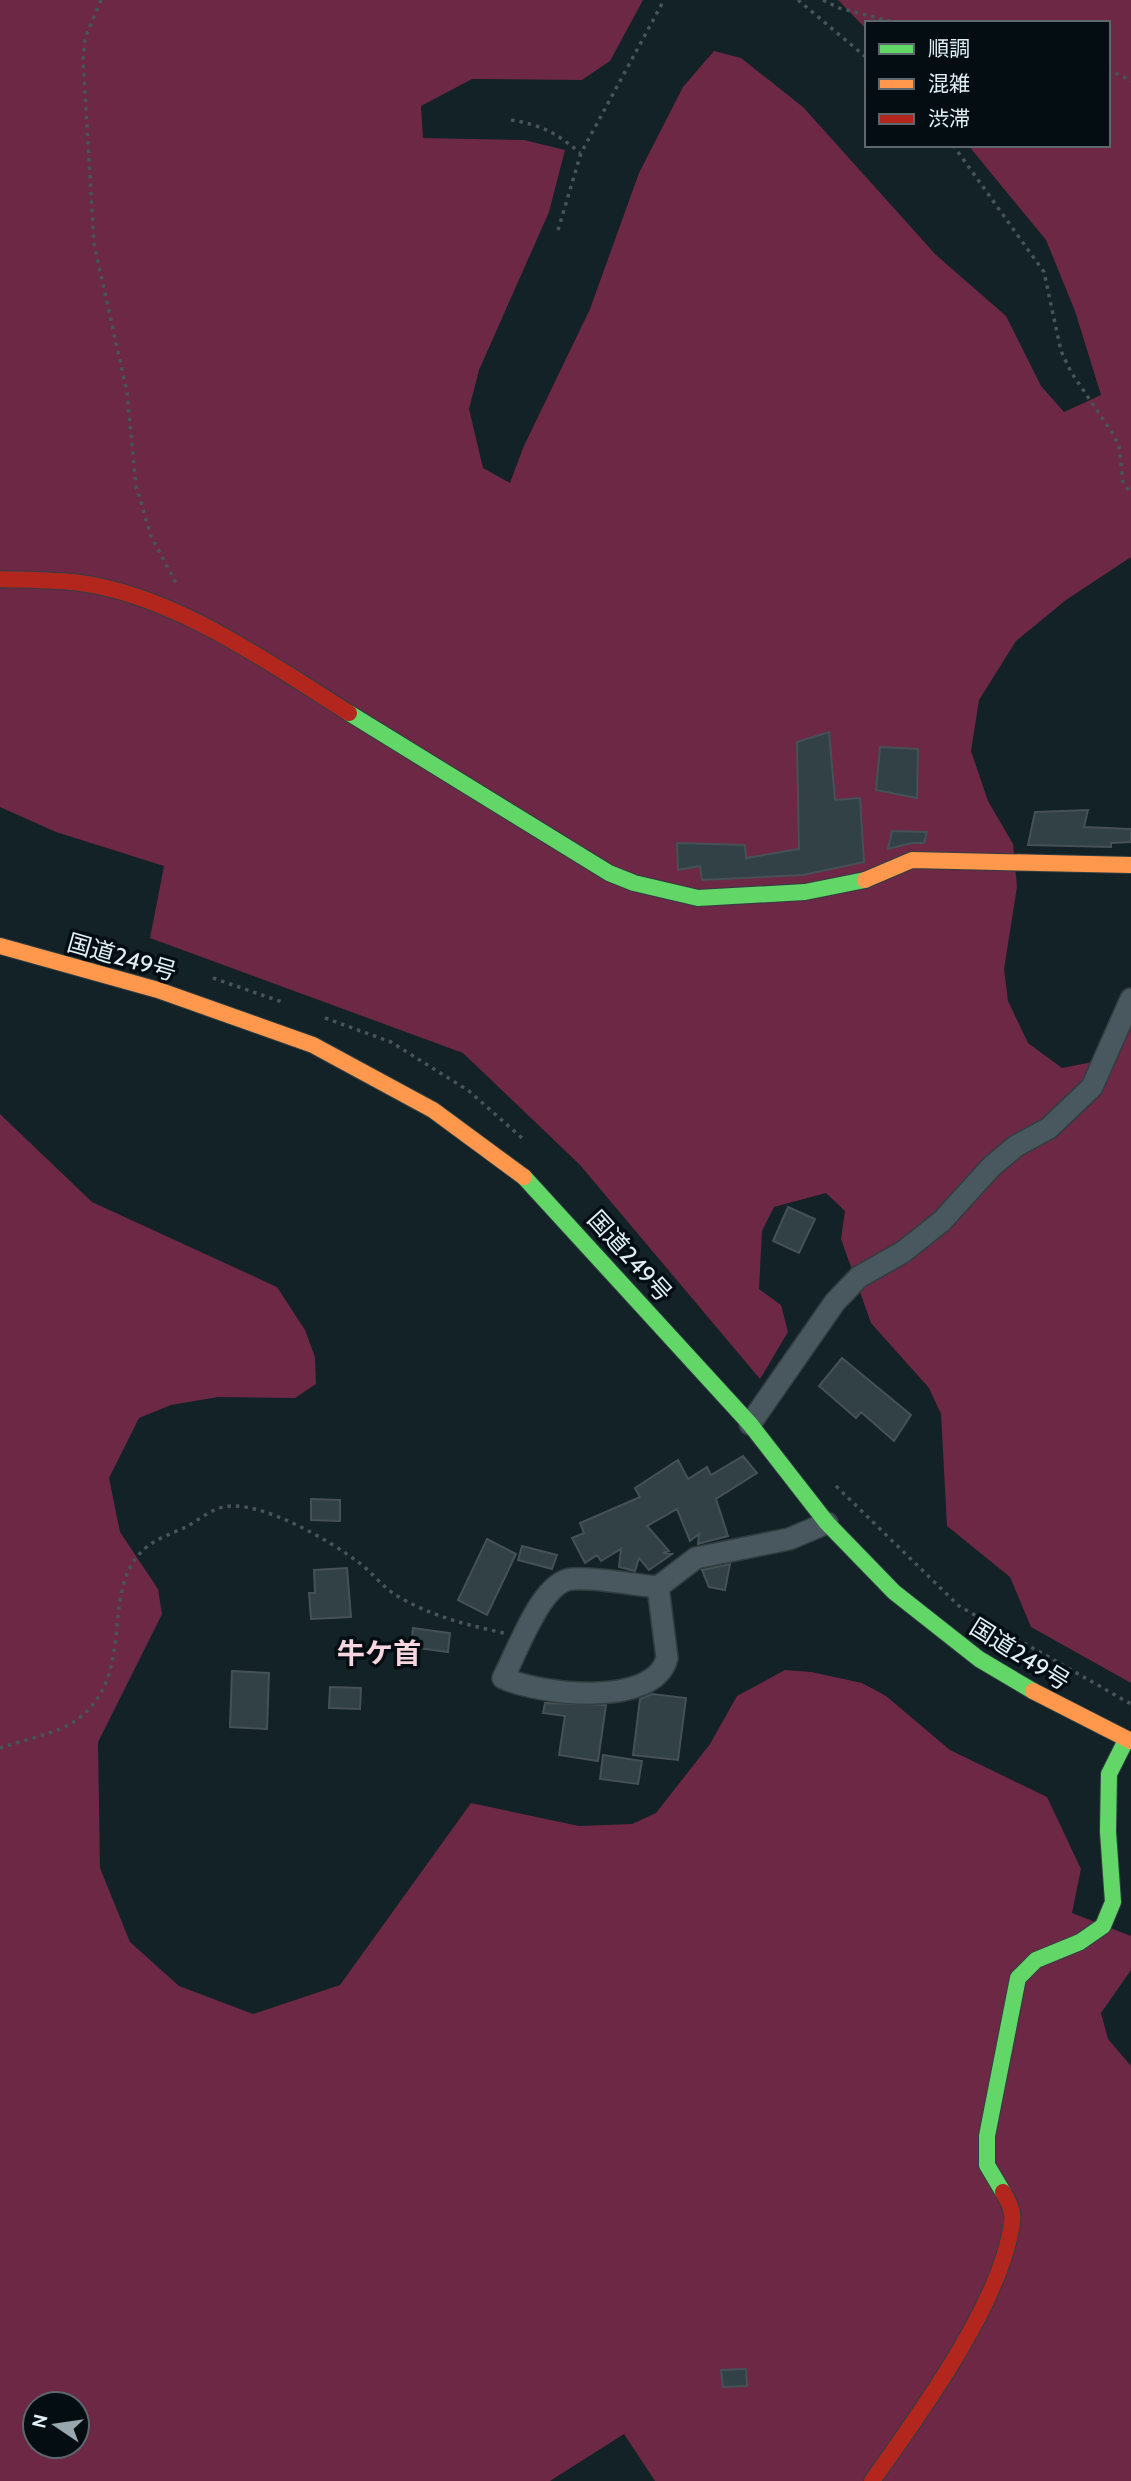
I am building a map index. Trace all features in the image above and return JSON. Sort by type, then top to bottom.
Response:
[{"type":"main road","points":[[0,579],[82,583],[142,599],[185,617],[267,662],[609,873],[634,883],[698,898],[805,892],[875,878],[912,860],[1131,865]]},
{"type":"main road","name":"国道249号","points":[[0,946],[159,990],[313,1045],[433,1110],[534,1184],[750,1424],[827,1523],[894,1592],[979,1659],[1053,1703],[1129,1741]]},
{"type":"main road","points":[[872,2481],[925,2407],[982,2308],[1004,2254],[1013,2220],[1010,2205],[987,2165],[987,2136],[1006,2051],[1009,2015],[1018,1978],[1036,1960],[1080,1942],[1103,1926],[1112,1902],[1108,1832],[1110,1774],[1129,1741]]},
{"type":"street","points":[[750,1424],[835,1302],[859,1277],[903,1252],[942,1221],[1008,1153],[1049,1128],[1092,1087],[1131,999]]},
{"type":"street","points":[[658,1587],[667,1658],[664,1669],[652,1680],[616,1694],[524,1688],[503,1678],[545,1595],[556,1584],[570,1578],[658,1587],[696,1558],[789,1539],[827,1523]]},
{"type":"path","points":[[101,0],[85,38],[83,59],[94,244],[127,392],[142,512],[151,536],[181,592],[185,617]]},
{"type":"path","points":[[558,230],[581,153],[664,0]]},
{"type":"path","points":[[798,0],[865,56]]},
{"type":"path","points":[[823,0],[839,8],[889,21]]},
{"type":"path","points":[[1110,70],[1131,81]]},
{"type":"path","points":[[511,120],[539,124],[556,132],[581,153]]},
{"type":"path","points":[[954,147],[1044,272],[1061,351],[1071,372],[1113,433],[1119,446],[1124,482],[1131,494]]},
{"type":"path","points":[[0,1748],[72,1723],[84,1714],[107,1682],[118,1635],[121,1590],[127,1566],[149,1545],[221,1507],[250,1506],[287,1523],[351,1557],[394,1593],[457,1623],[524,1637]]},
{"type":"shaded area","points":[[0,0],[643,0],[610,61],[582,80],[472,79],[421,106],[423,138],[524,140],[565,150],[549,212],[479,370],[469,409],[483,468],[510,483],[523,448],[590,309],[639,173],[683,87],[714,51],[741,58],[803,107],[936,255],[1006,316],[1041,386],[1064,412],[1101,395],[1075,311],[1046,240],[970,147],[1110,147],[1110,21],[865,21],[865,28],[838,0],[1131,0],[1131,557],[1066,600],[1016,641],[979,700],[971,751],[988,801],[1013,844],[1017,887],[1004,969],[1008,1001],[1028,1043],[1062,1068],[1112,1058],[1131,1013],[1131,1683],[1031,1627],[1010,1577],[947,1526],[941,1414],[929,1388],[871,1323],[841,1239],[845,1211],[826,1193],[774,1207],[762,1231],[759,1289],[781,1305],[788,1332],[760,1379],[580,1165],[463,1053],[150,938],[164,866],[56,832],[0,807]]},
{"type":"shaded area","points":[[0,1114],[92,1202],[277,1287],[305,1330],[315,1357],[316,1384],[295,1398],[218,1397],[171,1405],[139,1418],[109,1478],[120,1532],[158,1589],[162,1614],[98,1742],[100,1868],[130,1942],[179,1986],[253,2014],[340,1985],[471,1803],[579,1826],[632,1824],[656,1813],[710,1744],[737,1696],[785,1670],[811,1672],[862,1683],[886,1696],[950,1750],[1047,1797],[1081,1869],[1072,1913],[1131,1936],[1131,1970],[1101,2013],[1108,2039],[1131,2066],[1131,2481],[655,2481],[624,2434],[550,2481],[0,2481]]},
{"type":"building","points":[[829,732],[835,800],[860,798],[864,862],[803,875],[702,880],[700,866],[678,870],[677,843],[745,845],[746,858],[799,849],[797,742]]},
{"type":"building","points":[[880,747],[918,749],[917,798],[876,790]]},
{"type":"building","points":[[1088,810],[1084,827],[1131,829],[1131,842],[1111,843],[1111,847],[1028,845],[1035,812]]},
{"type":"building","points":[[892,831],[927,832],[924,843],[888,849]]},
{"type":"building","points":[[788,1207],[815,1219],[799,1253],[773,1241]]},
{"type":"building","points":[[842,1358],[911,1415],[894,1441],[861,1412],[856,1418],[819,1386]]},
{"type":"building","points":[[743,1456],[757,1473],[716,1499],[728,1536],[698,1544],[699,1534],[690,1541],[677,1509],[647,1526],[669,1551],[663,1553],[672,1554],[649,1570],[639,1558],[635,1571],[619,1567],[621,1549],[601,1561],[597,1555],[585,1563],[572,1538],[584,1533],[580,1523],[640,1497],[635,1488],[678,1460],[688,1479],[707,1467],[711,1475]]},
{"type":"building","points":[[311,1499],[340,1500],[340,1521],[311,1520]]},
{"type":"building","points":[[487,1539],[516,1554],[487,1615],[458,1600]]},
{"type":"building","points":[[522,1546],[557,1555],[552,1569],[518,1560]]},
{"type":"building","points":[[730,1564],[725,1590],[709,1587],[702,1570]]},
{"type":"building","points":[[347,1568],[351,1617],[311,1619],[309,1593],[315,1593],[314,1570]]},
{"type":"building","points":[[413,1628],[450,1633],[448,1652],[411,1647]]},
{"type":"building","points":[[232,1671],[269,1673],[267,1729],[230,1727]]},
{"type":"building","points":[[330,1687],[361,1688],[360,1709],[329,1708]]},
{"type":"building","points":[[652,1694],[686,1698],[678,1760],[633,1755],[640,1699]]},
{"type":"building","points":[[545,1703],[606,1705],[598,1761],[559,1755],[565,1716],[543,1713]]},
{"type":"building","points":[[603,1755],[642,1761],[638,1784],[600,1779]]},
{"type":"building","points":[[746,2369],[747,2386],[723,2387],[721,2370]]},
{"type":"traffic: fast","points":[[349,713],[609,873],[634,883],[698,898],[805,892],[865,880]]},
{"type":"traffic: fast","points":[[524,1177],[750,1424],[827,1523],[894,1592],[979,1659],[1033,1691]]},
{"type":"traffic: fast","points":[[1003,2192],[987,2165],[987,2136],[1018,1978],[1036,1960],[1080,1942],[1103,1926],[1113,1902],[1108,1832],[1109,1774],[1126,1740]]},
{"type":"traffic: slow","points":[[865,880],[912,860],[1131,865]]},
{"type":"traffic: slow","points":[[0,946],[158,990],[313,1045],[433,1110],[524,1177]]},
{"type":"traffic: slow","points":[[1033,1691],[1131,1741]]},
{"type":"traffic: jam","points":[[0,579],[80,583],[151,601],[186,616],[254,653],[349,713]]},
{"type":"traffic: jam","points":[[872,2481],[956,2357],[993,2287],[1012,2222],[1009,2203],[1003,2192]]},
{"type":"district","name":"牛ケ首","points":[[379,1653]]}]
